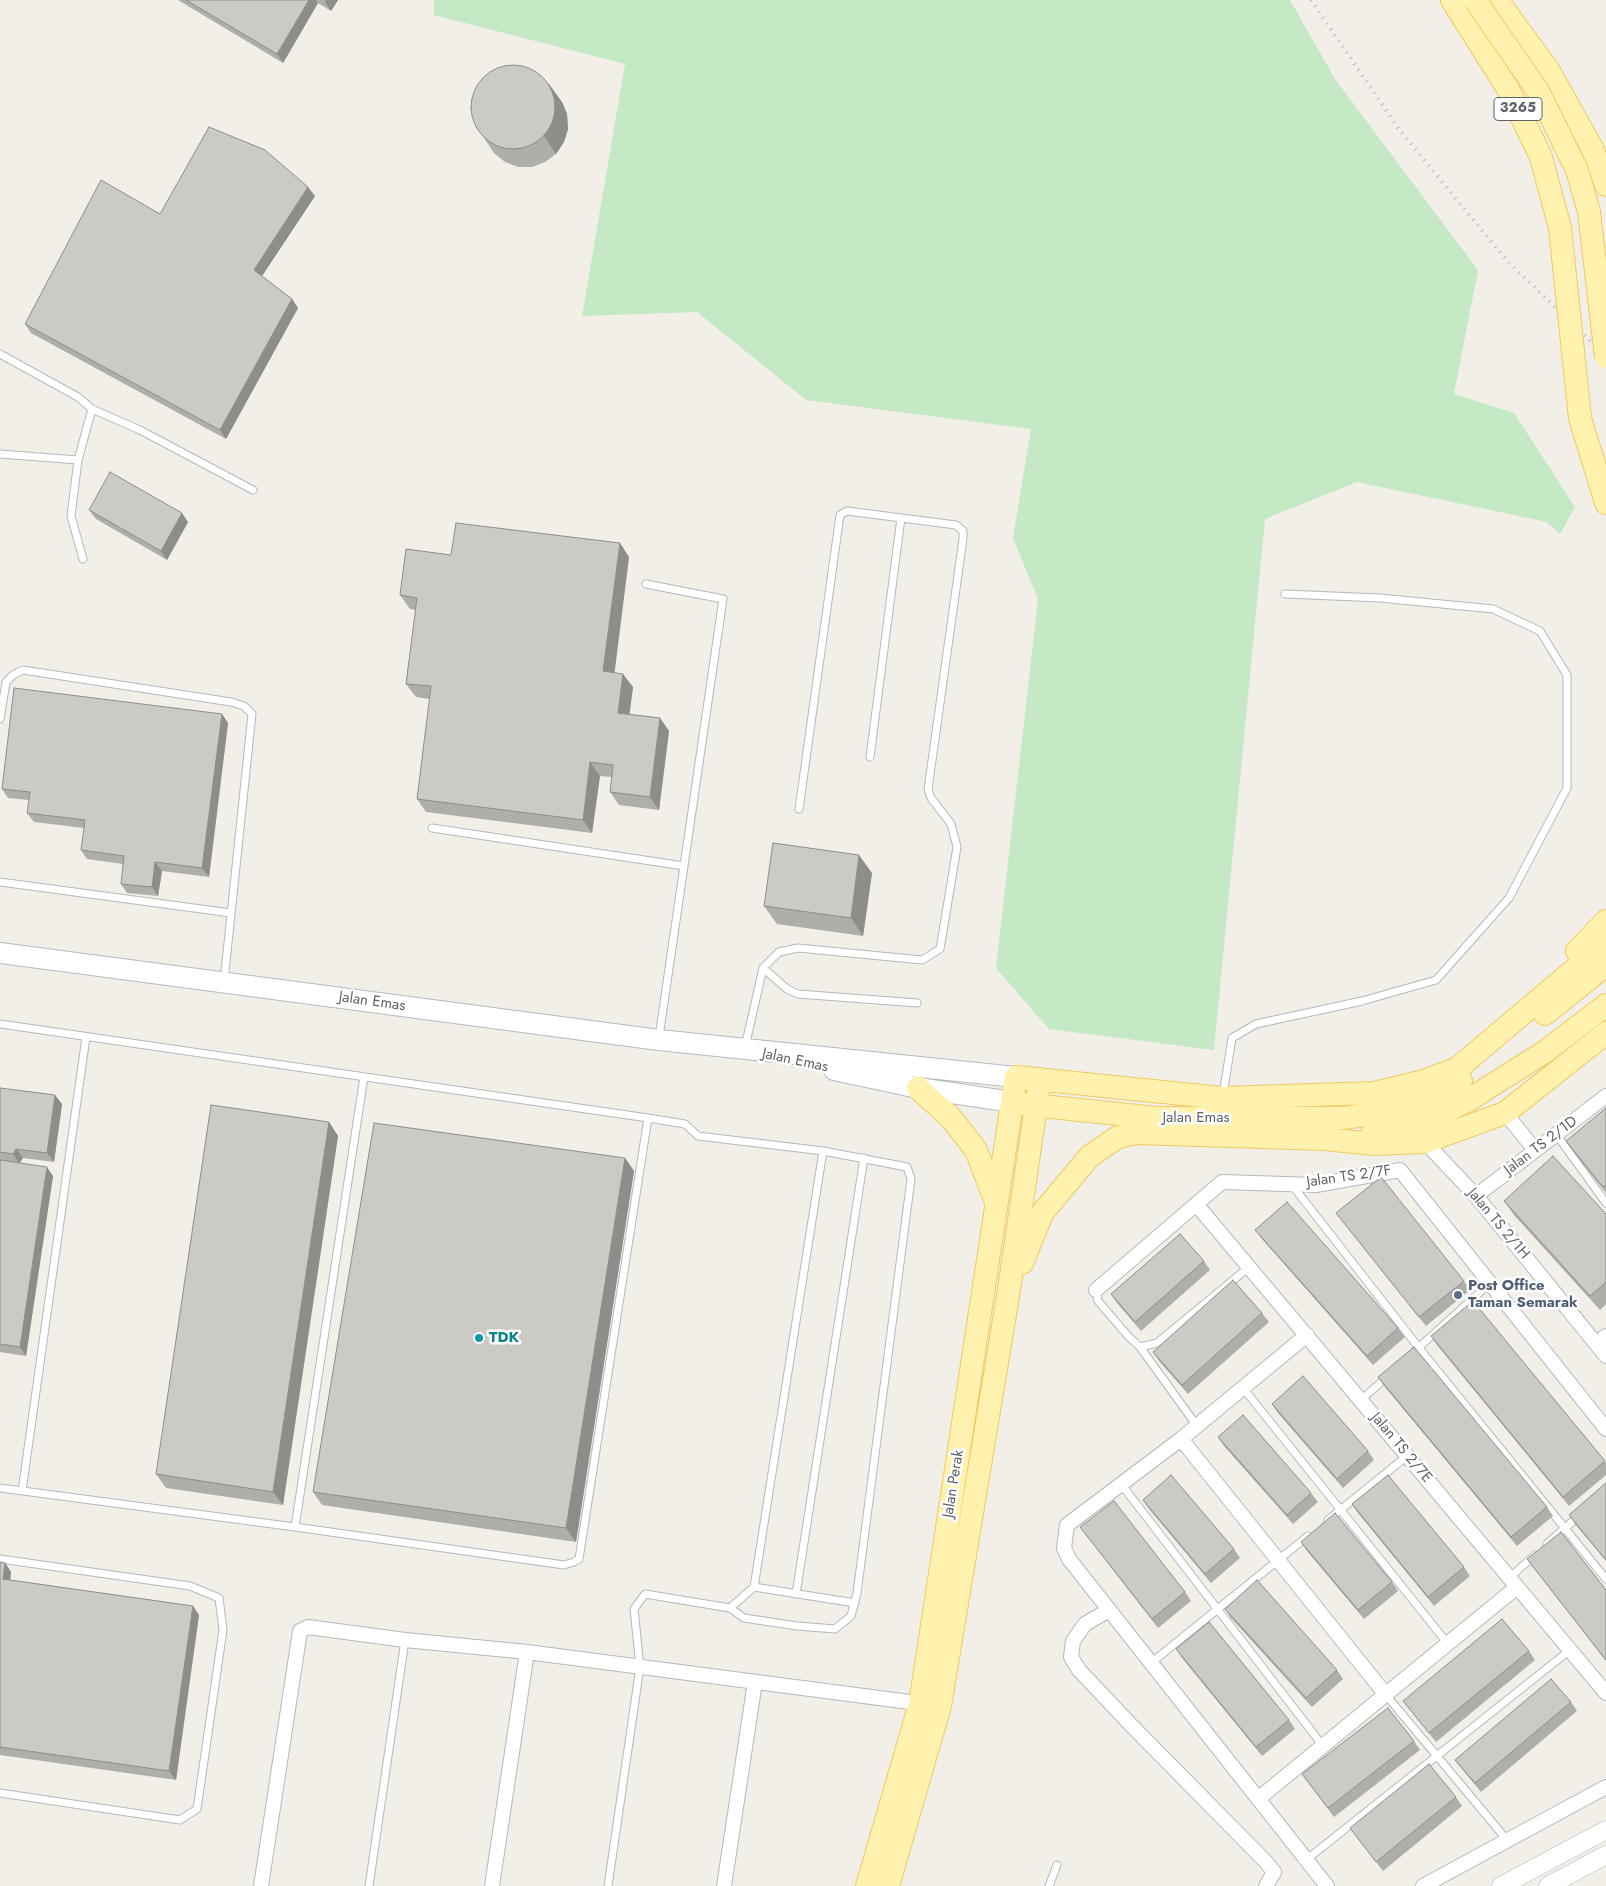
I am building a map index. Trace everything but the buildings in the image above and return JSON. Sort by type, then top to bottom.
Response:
[{"type":"main road","name":"3265","points":[[1452,0],[1508,89],[1541,157],[1560,228],[1580,418],[1606,473]]},
{"type":"main road","points":[[1475,0],[1538,91],[1577,170],[1589,212],[1606,357]]},
{"type":"main road","name":"3265","points":[[1497,0],[1549,71],[1592,148],[1606,185]]},
{"type":"main road","points":[[1580,418],[1606,503]]},
{"type":"main road","points":[[1424,1081],[1521,1005],[1606,921]]},
{"type":"main road","name":"Jalan Emas","points":[[0,953],[659,1040],[1222,1098],[1374,1093],[1424,1081],[1458,1068],[1606,943]]},
{"type":"main road","name":"Jalan Emas","points":[[744,1050],[918,1088],[1037,1106],[1156,1118],[1343,1118],[1379,1113],[1423,1100],[1462,1080],[1606,965]]},
{"type":"main road","points":[[1325,1139],[1393,1130],[1429,1120],[1466,1101],[1546,1051],[1606,1005]]},
{"type":"main road","points":[[1008,1296],[1042,1212],[1090,1156],[1118,1138],[1137,1132],[1325,1139],[1372,1144],[1425,1142],[1505,1113],[1606,1033]]},
{"type":"main road","name":"Jalan Perak","points":[[867,1886],[930,1705],[997,1203],[1016,1077]]},
{"type":"main road","name":"Jalan Perak","points":[[888,1886],[930,1705],[1008,1296],[1040,1079]]},
{"type":"main road","points":[[918,1088],[951,1118],[976,1150],[997,1203]]},
{"type":"street","name":"Jalan TS 2/1D","points":[[1476,1196],[1606,1096]]},
{"type":"street","points":[[1505,1113],[1535,1150]]},
{"type":"street","name":"Jalan TS 2/1H","points":[[1425,1142],[1476,1196],[1601,1340],[1606,1356]]},
{"type":"street","name":"Jalan TS 2/7F","points":[[1096,1290],[1222,1182],[1316,1185],[1400,1170],[1606,1429]]},
{"type":"street","name":"Jalan TS 2/7E","points":[[1196,1204],[1606,1693]]},
{"type":"street","points":[[1307,1336],[1181,1439],[1067,1525],[1064,1548],[1069,1559],[1326,1886]]},
{"type":"street","points":[[1181,1439],[1386,1694]]},
{"type":"street","points":[[1258,1799],[1448,1644],[1513,1582]]},
{"type":"street","points":[[1109,1610],[1085,1624],[1073,1641],[1071,1657],[1079,1670],[1131,1725],[1265,1861],[1274,1872],[1266,1886]]},
{"type":"street","points":[[261,1886],[300,1631],[308,1627],[405,1640],[527,1652],[930,1705]]},
{"type":"street","points":[[492,1886],[527,1652]]},
{"type":"street","points":[[724,1886],[755,1682]]},
{"type":"street","points":[[1422,1886],[1606,1787]]},
{"type":"street","points":[[1501,1886],[1606,1830]]},
{"type":"street","points":[[1548,1886],[1606,1855]]},
{"type":"lane","points":[[0,354],[78,397],[92,409],[140,430],[253,490]]},
{"type":"lane","points":[[83,559],[71,516],[78,460],[92,409]]},
{"type":"lane","points":[[0,454],[78,460]]},
{"type":"lane","points":[[744,1050],[763,968],[779,952],[798,948],[922,960],[940,949],[957,847],[951,824],[931,798],[928,789],[963,531],[956,525],[847,511],[840,515],[799,809]]},
{"type":"lane","points":[[870,757],[901,518]]},
{"type":"lane","points":[[646,584],[723,599],[659,1040]]},
{"type":"lane","points":[[1222,1098],[1232,1038],[1256,1024],[1362,1001],[1436,980],[1509,898],[1567,788],[1567,675],[1540,631],[1492,610],[1380,598],[1285,594]]},
{"type":"lane","points":[[0,719],[6,682],[23,670],[244,706],[252,714],[223,983]]},
{"type":"lane","points":[[432,828],[684,866]]},
{"type":"lane","points":[[0,882],[231,913]]},
{"type":"lane","points":[[763,968],[787,989],[798,994],[916,1003]]},
{"type":"lane","points":[[0,1024],[648,1118],[684,1124],[698,1136],[823,1151],[895,1164],[907,1168],[911,1179],[852,1616],[835,1629],[744,1618],[730,1608],[645,1594],[634,1609],[640,1667],[608,1886]]},
{"type":"lane","points":[[22,1491],[86,1037]]},
{"type":"lane","points":[[296,1526],[364,1077]]},
{"type":"lane","points":[[0,1488],[296,1526],[564,1565],[578,1559],[648,1118]]},
{"type":"lane","points":[[1556,1134],[1606,1203]]},
{"type":"lane","points":[[730,1608],[754,1587],[823,1151]]},
{"type":"lane","points":[[796,1594],[864,1158]]},
{"type":"lane","points":[[1292,1184],[1419,1348],[1606,1579]]},
{"type":"lane","points":[[1140,1347],[1157,1343],[1249,1267]]},
{"type":"lane","points":[[1412,1354],[1490,1283]]},
{"type":"lane","points":[[1096,1290],[1098,1301],[1140,1347],[1197,1426]]},
{"type":"lane","points":[[1360,1400],[1397,1367]]},
{"type":"lane","points":[[1243,1388],[1448,1644]]},
{"type":"lane","points":[[1325,1522],[1407,1456]]},
{"type":"lane","points":[[1121,1484],[1323,1746]]},
{"type":"lane","points":[[1513,1582],[1565,1528],[1586,1510]]},
{"type":"lane","points":[[1151,1663],[1317,1528]]},
{"type":"lane","points":[[0,1559],[190,1586],[219,1598],[223,1630],[196,1809],[180,1820],[0,1793]]},
{"type":"lane","points":[[754,1587],[855,1603]]},
{"type":"lane","points":[[370,1886],[405,1640]]},
{"type":"lane","points":[[1306,1860],[1570,1650]]},
{"type":"lane","points":[[1386,1694],[1507,1840]]},
{"type":"lane","points":[[1049,1886],[1057,1865]]},
{"type":"green space","points":[[434,0],[1290,0],[1335,79],[1478,270],[1454,394],[1514,413],[1575,507],[1560,534],[1547,522],[1357,482],[1265,519],[1214,1050],[1049,1029],[996,968],[1038,599],[1013,538],[1031,429],[806,400],[697,312],[582,316],[625,64],[434,15]]},
{"type":"railway","points":[[1311,0],[1398,128],[1508,262],[1606,356]]},
{"type":"place","name":"Post Office Taman Semarak","points":[[1458,1295]]},
{"type":"place","name":"TDK","points":[[479,1338]]}]
